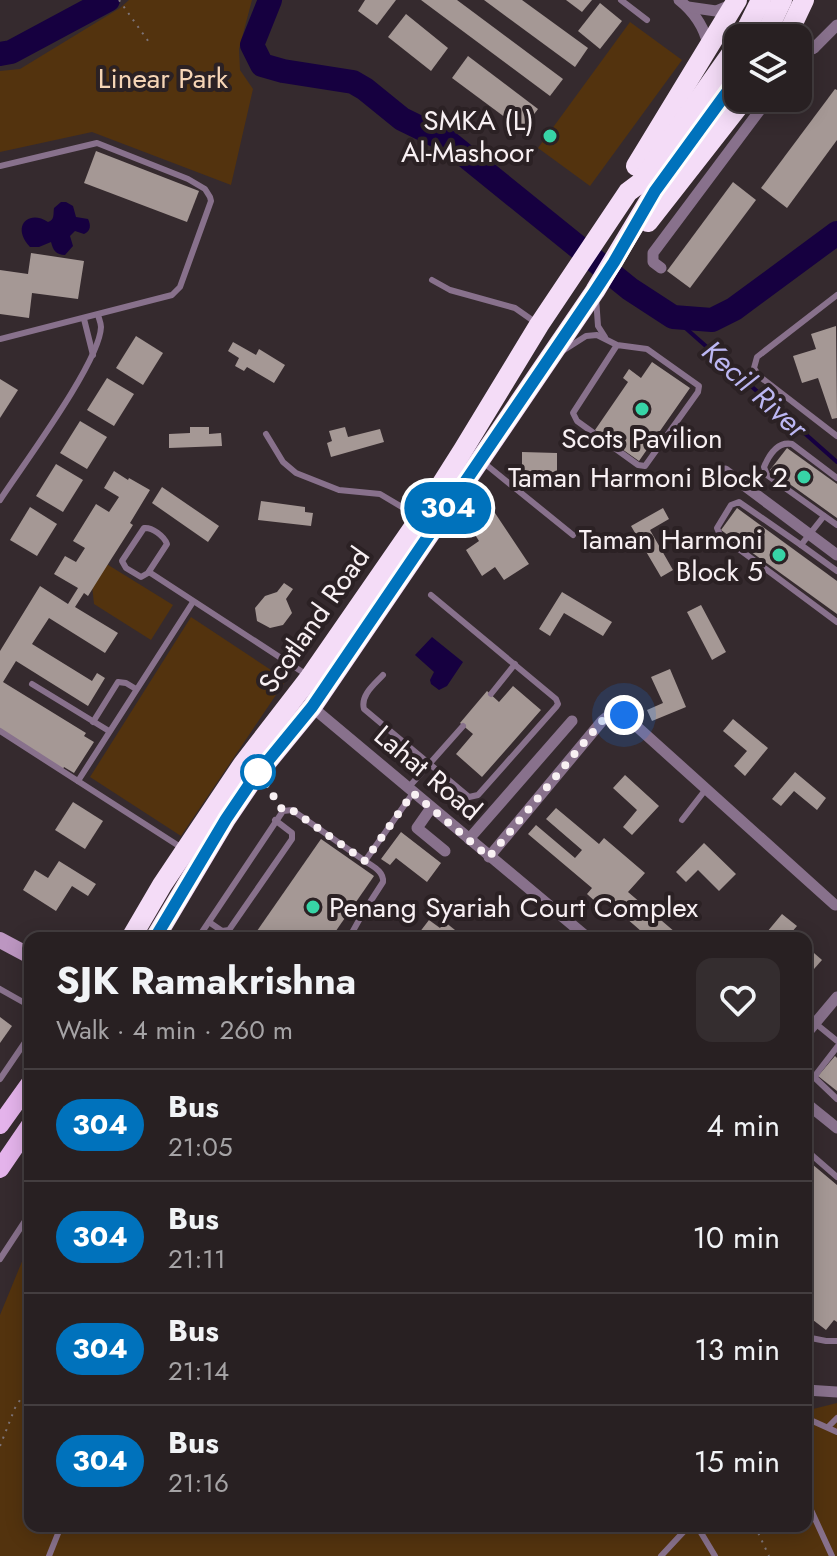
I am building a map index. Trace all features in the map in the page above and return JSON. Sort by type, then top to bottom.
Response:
[{"type":"highway","points":[[749,24],[761,0]]},
{"type":"highway","points":[[771,24],[782,0]]},
{"type":"highway","points":[[796,24],[804,0]]},
{"type":"highway","points":[[628,192],[630,177],[736,2]]},
{"type":"highway","points":[[681,138],[724,67]]},
{"type":"highway","points":[[681,138],[724,92]]},
{"type":"highway","points":[[614,262],[734,112]]},
{"type":"highway","name":"Scotland Road","points":[[135,932],[162,885],[243,764],[310,677],[420,518],[539,325],[628,192],[681,138]]},
{"type":"highway","name":"Scotland Road","points":[[159,932],[253,779],[312,707],[597,288],[655,191],[681,138]]},
{"type":"main road","points":[[0,1125],[24,1091]]},
{"type":"main road","points":[[0,1169],[24,1134]]},
{"type":"street","points":[[683,3],[716,11],[736,2]]},
{"type":"street","points":[[683,3],[700,23],[709,49]]},
{"type":"street","points":[[814,48],[837,25]]},
{"type":"street","points":[[661,268],[653,262],[653,253],[759,112]]},
{"type":"street","points":[[725,471],[837,555]]},
{"type":"street","name":"Lahat Road","points":[[312,707],[581,932]]},
{"type":"street","points":[[489,857],[602,721],[613,712],[624,715],[835,905]]},
{"type":"street","points":[[469,839],[572,721]]},
{"type":"street","points":[[431,808],[417,828],[445,851]]},
{"type":"street","points":[[0,940],[24,953]]},
{"type":"street","points":[[812,1027],[837,997]]},
{"type":"street","points":[[812,1108],[837,1128]]},
{"type":"street","points":[[812,1390],[837,1392]]},
{"type":"lane","points":[[621,0],[647,20]]},
{"type":"lane","points":[[0,166],[97,143],[188,179],[208,192],[210,197],[210,206],[178,290],[168,297],[0,339]]},
{"type":"lane","points":[[432,280],[450,290],[515,308],[539,325]]},
{"type":"lane","points":[[597,288],[598,326],[607,339]]},
{"type":"lane","points":[[837,295],[757,357],[754,368],[759,376],[837,436]]},
{"type":"lane","points":[[0,500],[93,355],[101,328],[98,315]]},
{"type":"lane","points":[[84,319],[93,355]]},
{"type":"lane","points":[[551,357],[586,336],[597,335],[617,345],[647,349],[699,386],[698,392],[645,466],[638,465],[577,421],[573,413],[617,345]]},
{"type":"lane","points":[[266,434],[283,462],[296,473],[339,490],[380,494],[420,518]]},
{"type":"lane","points":[[837,478],[792,444],[786,443],[777,448],[764,467],[767,475],[837,525]]},
{"type":"lane","points":[[481,460],[573,535]]},
{"type":"lane","points":[[837,571],[739,502],[731,505],[717,528],[720,535],[837,622]]},
{"type":"lane","points":[[801,545],[824,516]]},
{"type":"lane","points":[[147,528],[164,538],[167,544],[149,572],[145,576],[137,576],[122,561],[147,528]]},
{"type":"lane","points":[[149,572],[310,677]]},
{"type":"lane","points":[[383,675],[364,697],[364,709],[469,797],[478,795],[558,704],[556,699],[431,595]]},
{"type":"lane","points":[[78,781],[193,602]]},
{"type":"lane","points":[[491,694],[515,664]]},
{"type":"lane","points":[[93,722],[118,682],[136,689]]},
{"type":"lane","points":[[32,684],[109,731]]},
{"type":"lane","points":[[365,861],[429,765],[463,726]]},
{"type":"lane","points":[[0,731],[185,851]]},
{"type":"lane","points":[[682,820],[706,789]]},
{"type":"lane","points":[[202,932],[275,820],[283,811],[292,810],[380,872],[384,878],[352,932]]},
{"type":"lane","points":[[209,922],[222,931],[229,930],[292,839],[290,830],[275,820]]},
{"type":"lane","points":[[0,989],[24,1003]]},
{"type":"lane","points":[[815,1023],[837,1041]]},
{"type":"lane","points":[[0,1079],[24,1044]]},
{"type":"lane","points":[[837,1047],[815,1078],[837,1099]]},
{"type":"lane","points":[[812,1155],[837,1177]]},
{"type":"lane","points":[[0,1259],[24,1223]]},
{"type":"lane","points":[[812,1338],[837,1341]]},
{"type":"lane","points":[[828,1427],[837,1418]]},
{"type":"lane","points":[[812,1420],[837,1432]]},
{"type":"lane","points":[[812,1512],[832,1556]]},
{"type":"lane","points":[[49,1556],[59,1532]]},
{"type":"lane","points":[[661,1556],[683,1532]]},
{"type":"lane","points":[[701,1532],[715,1556]]},
{"type":"path","points":[[119,0],[151,45]]},
{"type":"path","points":[[0,1446],[24,1394]]},
{"type":"path","points":[[758,1532],[769,1556]]},
{"type":"green space","name":"Linear Park","points":[[129,0],[252,0],[239,49],[240,70],[253,89],[231,185],[92,132],[0,152],[0,71],[20,69]]},
{"type":"green space","points":[[630,22],[682,60],[590,186],[538,148]]},
{"type":"green space","points":[[105,563],[173,605],[151,640],[94,604],[92,585]]},
{"type":"green space","points":[[191,617],[286,680],[181,836],[90,777]]},
{"type":"green space","points":[[24,1257],[24,1532],[812,1532],[812,1409],[837,1403],[837,1556],[0,1556],[0,1315]]},
{"type":"shaded area","points":[[61,202],[73,206],[76,217],[88,219],[88,231],[84,234],[75,231],[70,236],[73,246],[65,255],[55,252],[51,242],[30,247],[22,233],[24,222],[34,218],[50,221],[54,208]]},
{"type":"shaded area","points":[[432,637],[463,662],[447,686],[439,690],[431,684],[434,672],[415,655]]},
{"type":"building","points":[[365,0],[396,0],[377,25],[358,11]]},
{"type":"building","points":[[421,0],[457,0],[563,79],[550,96]]},
{"type":"building","points":[[484,0],[522,0],[588,48],[575,67]]},
{"type":"building","points":[[566,0],[592,0],[582,12]]},
{"type":"building","points":[[600,3],[622,21],[600,49],[578,31]]},
{"type":"building","points":[[406,14],[448,48],[431,71],[388,37]]},
{"type":"building","points":[[468,56],[538,109],[522,130],[452,78]]},
{"type":"building","points":[[835,89],[837,140],[787,208],[761,188]]},
{"type":"building","points":[[96,151],[199,191],[187,222],[84,183]]},
{"type":"building","points":[[733,182],[756,200],[690,288],[667,271]]},
{"type":"building","points":[[31,253],[84,261],[78,299],[32,293],[29,318],[0,314],[0,270],[28,274]]},
{"type":"building","points":[[836,326],[837,418],[832,419],[818,378],[802,383],[793,356],[816,349],[811,334]]},
{"type":"building","points":[[136,336],[163,353],[143,385],[116,368]]},
{"type":"building","points":[[233,342],[256,355],[259,349],[285,365],[274,383],[247,367],[244,371],[235,366],[239,358],[228,351]]},
{"type":"building","name":"Scots Pavilion","points":[[652,362],[690,388],[639,461],[595,430],[628,382],[623,378],[629,369],[641,378]]},
{"type":"building","points":[[107,378],[134,394],[114,426],[87,410]]},
{"type":"building","points":[[0,379],[18,390],[0,418]]},
{"type":"building","points":[[80,421],[107,437],[87,469],[60,453]]},
{"type":"building","points":[[190,427],[209,427],[209,434],[221,433],[222,446],[169,448],[169,434],[190,433]]},
{"type":"building","points":[[345,427],[348,437],[380,429],[384,442],[331,457],[327,443],[332,441],[329,431]]},
{"type":"building","name":"Taman Harmoni Block 2","points":[[787,448],[837,484],[837,518],[770,470]]},
{"type":"building","points":[[522,452],[557,453],[557,474],[522,474]]},
{"type":"building","points":[[56,464],[83,480],[63,512],[36,496]]},
{"type":"building","points":[[114,471],[150,490],[130,523],[133,525],[88,596],[84,593],[75,607],[118,633],[105,653],[49,618],[32,644],[92,681],[97,673],[105,678],[88,706],[16,661],[3,682],[86,733],[84,736],[94,742],[74,773],[0,729],[0,651],[40,586],[68,604],[78,588],[54,574],[65,556],[76,562],[85,548],[73,541],[96,504],[109,512],[119,497],[104,488]]},
{"type":"building","points":[[162,487],[219,526],[208,542],[152,503]]},
{"type":"building","points":[[261,501],[305,507],[305,512],[313,513],[311,526],[258,520]]},
{"type":"building","points":[[30,507],[57,524],[37,556],[10,540]]},
{"type":"building","points":[[491,507],[529,564],[504,580],[495,567],[482,576],[466,550],[479,541],[467,522]]},
{"type":"building","points":[[663,508],[669,519],[650,530],[673,570],[661,577],[631,526]]},
{"type":"building","name":"Taman Harmoni Block 5","points":[[737,508],[837,581],[837,614],[721,530]]},
{"type":"building","points":[[284,583],[293,589],[286,599],[292,613],[283,625],[270,628],[257,621],[255,608],[265,596],[277,592]]},
{"type":"building","points":[[562,592],[612,622],[603,636],[564,613],[550,636],[539,629]]},
{"type":"building","points":[[701,605],[726,652],[712,660],[687,612]]},
{"type":"building","points":[[670,669],[686,707],[652,721],[647,710],[663,703],[651,677]]},
{"type":"building","points":[[513,686],[541,710],[482,777],[456,754],[473,734],[460,723],[487,691],[499,702]]},
{"type":"building","points":[[733,719],[768,748],[745,776],[734,766],[747,751],[723,731]]},
{"type":"building","points":[[795,772],[826,798],[817,810],[794,791],[781,806],[772,799]]},
{"type":"building","points":[[625,775],[659,806],[632,835],[623,827],[637,810],[613,788]]},
{"type":"building","points":[[73,802],[103,821],[85,849],[55,830]]},
{"type":"building","points":[[556,808],[599,844],[604,838],[645,873],[628,892],[675,932],[642,932],[603,898],[598,904],[587,894],[592,888],[528,834],[536,825],[575,858],[582,850],[546,819]]},
{"type":"building","points":[[401,832],[441,863],[427,882],[396,858],[390,865],[381,859]]},
{"type":"building","name":"Penang Syariah Court Complex","points":[[321,839],[374,876],[335,932],[256,932]]},
{"type":"building","points":[[704,843],[736,874],[719,891],[698,870],[686,882],[676,872]]},
{"type":"building","points":[[59,861],[96,884],[88,896],[72,886],[56,911],[23,890],[35,870],[48,878]]},
{"type":"building","points":[[782,914],[797,926],[792,932],[767,932]]},
{"type":"building","points":[[429,920],[440,928],[445,922],[458,932],[420,932]]},
{"type":"building","points":[[812,951],[822,960],[814,969],[812,967]]},
{"type":"building","points":[[0,1017],[12,1026],[0,1043]]},
{"type":"building","points":[[835,1056],[837,1058],[837,1091],[818,1076]]},
{"type":"building","points":[[812,1164],[837,1185],[837,1322],[834,1320],[826,1330],[813,1320]]},
{"type":"waterway","points":[[0,54],[11,52],[108,0]]},
{"type":"waterway","points":[[270,0],[252,45],[262,65],[353,82],[365,89],[402,119],[447,141],[630,289],[673,317],[712,320],[734,309],[837,233]]},
{"type":"waterway","name":"Kecil River","points":[[673,317],[837,462]]},
{"type":"bus line","name":"304","points":[[159,932],[253,779],[312,707],[595,291],[655,191],[724,95]]},
{"type":"place","name":"SMKA (L) Al-Mashoor","points":[[550,136]]},
{"type":"place","name":"Scots Pavilion","points":[[642,409]]},
{"type":"place","name":"Taman Harmoni Block 2","points":[[804,477]]},
{"type":"place","name":"Taman Harmoni Block 5","points":[[779,555]]},
{"type":"place","name":"Penang Syariah Court Complex","points":[[313,907]]},
{"type":"route","points":[[258,772],[283,811],[292,810],[365,861],[413,793],[489,857],[602,721],[613,712],[624,715]]}]
